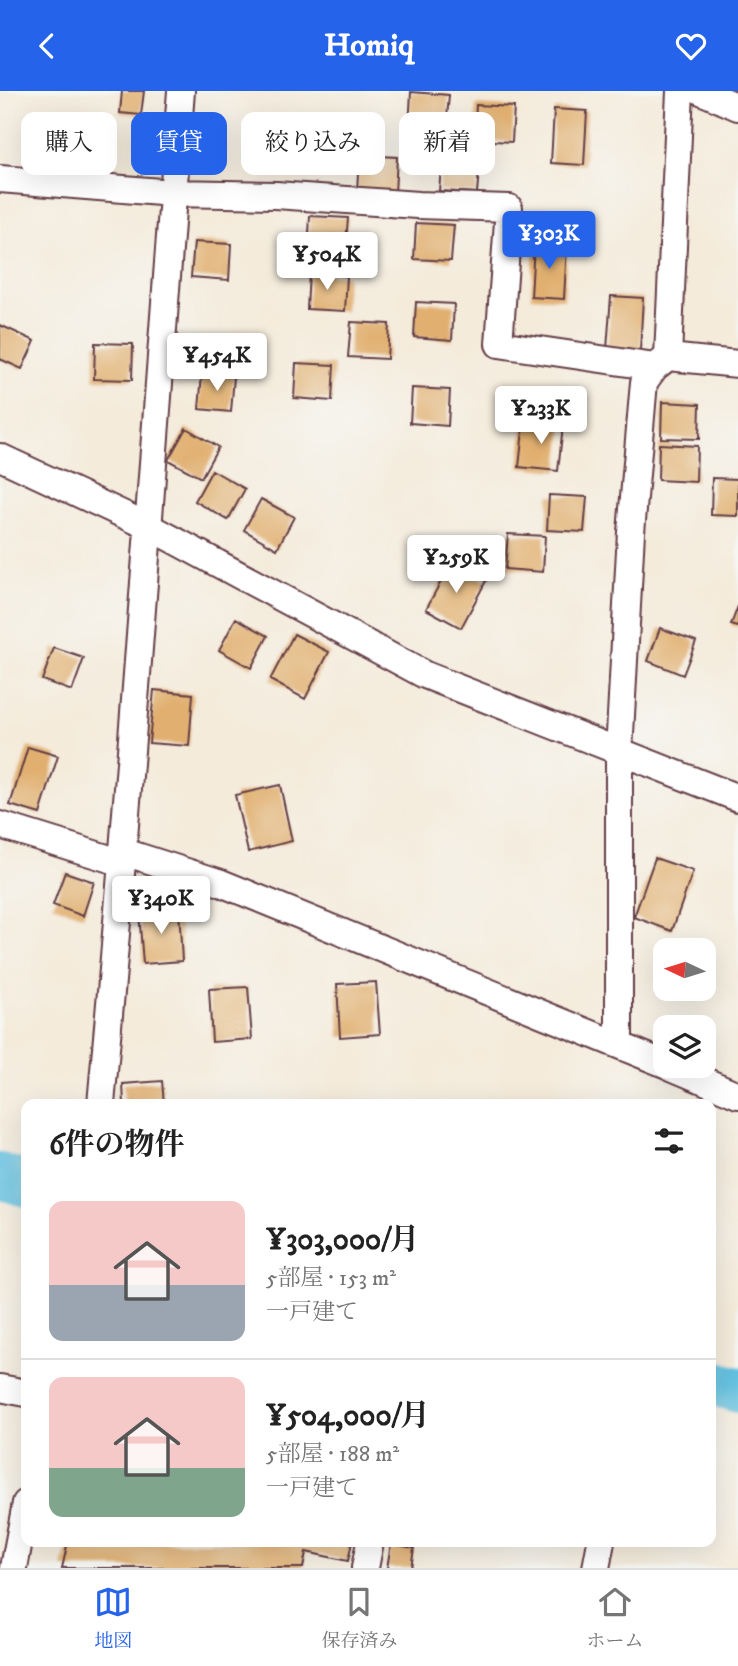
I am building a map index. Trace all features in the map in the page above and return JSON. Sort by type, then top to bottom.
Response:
[{"type":"street","points":[[101,1099],[123,858],[181,91]]},
{"type":"street","points":[[619,1045],[620,752],[631,532],[645,382],[662,362],[680,91]]},
{"type":"street","points":[[701,91],[738,107]]},
{"type":"street","points":[[0,179],[173,193],[276,195],[509,208],[499,344],[662,362],[738,364]]},
{"type":"street","points":[[0,457],[148,526],[425,675],[738,798]]},
{"type":"street","points":[[0,825],[221,883],[653,1059]]},
{"type":"street","points":[[698,1078],[738,1095]]},
{"type":"street","points":[[0,1388],[21,1392]]},
{"type":"street","points":[[14,1568],[21,1530]]},
{"type":"street","points":[[365,1568],[369,1547]]},
{"type":"street","points":[[596,1568],[600,1547]]},
{"type":"building","points":[[122,91],[144,91],[141,112],[120,113]]},
{"type":"building","points":[[411,92],[449,95],[448,112],[410,112]]},
{"type":"building","points":[[476,105],[514,107],[512,142],[495,141],[495,112],[476,112]]},
{"type":"building","points":[[554,109],[587,111],[584,165],[551,163]]},
{"type":"building","points":[[385,156],[397,157],[395,193],[357,191],[358,175],[385,175]]},
{"type":"building","points":[[440,175],[479,175],[477,193],[439,191]]},
{"type":"building","points":[[310,216],[348,218],[345,254],[308,251]]},
{"type":"building","points":[[416,223],[454,225],[451,261],[414,259]]},
{"type":"building","points":[[194,242],[231,244],[229,280],[191,277]]},
{"type":"building","points":[[534,244],[567,245],[564,299],[531,297]]},
{"type":"building","points":[[309,273],[347,276],[345,311],[307,309]]},
{"type":"building","points":[[611,296],[643,298],[640,351],[607,349]]},
{"type":"building","points":[[416,302],[454,304],[452,340],[414,337]]},
{"type":"building","points":[[351,322],[389,324],[387,359],[348,357]]},
{"type":"building","points":[[0,325],[35,341],[22,369],[0,359]]},
{"type":"building","points":[[95,343],[133,344],[132,380],[94,379]]},
{"type":"building","points":[[296,363],[334,365],[332,401],[294,398]]},
{"type":"building","points":[[202,374],[234,377],[231,412],[199,409]]},
{"type":"building","points":[[412,388],[450,390],[448,426],[410,423]]},
{"type":"building","points":[[662,402],[700,404],[699,439],[661,438]]},
{"type":"building","points":[[524,421],[563,425],[558,471],[519,467]]},
{"type":"building","points":[[186,428],[218,447],[201,478],[168,460]]},
{"type":"building","points":[[659,444],[697,446],[696,482],[658,480]]},
{"type":"building","points":[[212,470],[245,489],[228,520],[195,501]]},
{"type":"building","points":[[712,478],[738,479],[738,516],[711,515]]},
{"type":"building","points":[[549,495],[587,497],[584,532],[547,530]]},
{"type":"building","points":[[261,499],[294,517],[277,549],[244,530]]},
{"type":"building","points":[[508,534],[545,536],[543,572],[505,569]]},
{"type":"building","points":[[451,563],[486,581],[461,628],[426,609]]},
{"type":"building","points":[[738,606],[738,627],[731,625]]},
{"type":"building","points":[[236,618],[268,636],[251,668],[219,650]]},
{"type":"building","points":[[660,628],[696,641],[683,675],[648,661]]},
{"type":"building","points":[[294,634],[329,652],[305,699],[270,680]]},
{"type":"building","points":[[54,648],[84,658],[72,691],[42,680]]},
{"type":"building","points":[[154,690],[193,694],[189,746],[149,743]]},
{"type":"building","points":[[28,747],[58,756],[40,814],[10,805]]},
{"type":"building","points":[[280,785],[292,841],[248,852],[235,795]]},
{"type":"building","points":[[655,858],[693,871],[672,931],[634,917]]},
{"type":"building","points":[[65,872],[94,882],[83,916],[53,905]]},
{"type":"building","points":[[179,909],[182,961],[143,964],[139,912]]},
{"type":"building","points":[[376,982],[380,1034],[340,1037],[337,984]]},
{"type":"building","points":[[248,987],[252,1039],[212,1042],[209,989]]},
{"type":"building","points":[[162,1081],[164,1099],[124,1099],[123,1084]]},
{"type":"building","points":[[67,1547],[351,1547],[348,1561],[306,1552],[303,1568],[62,1568]]},
{"type":"building","points":[[390,1547],[414,1548],[411,1568],[387,1568]]},
{"type":"waterway","points":[[0,1176],[21,1182]]},
{"type":"waterway","points":[[716,1384],[738,1390]]}]
